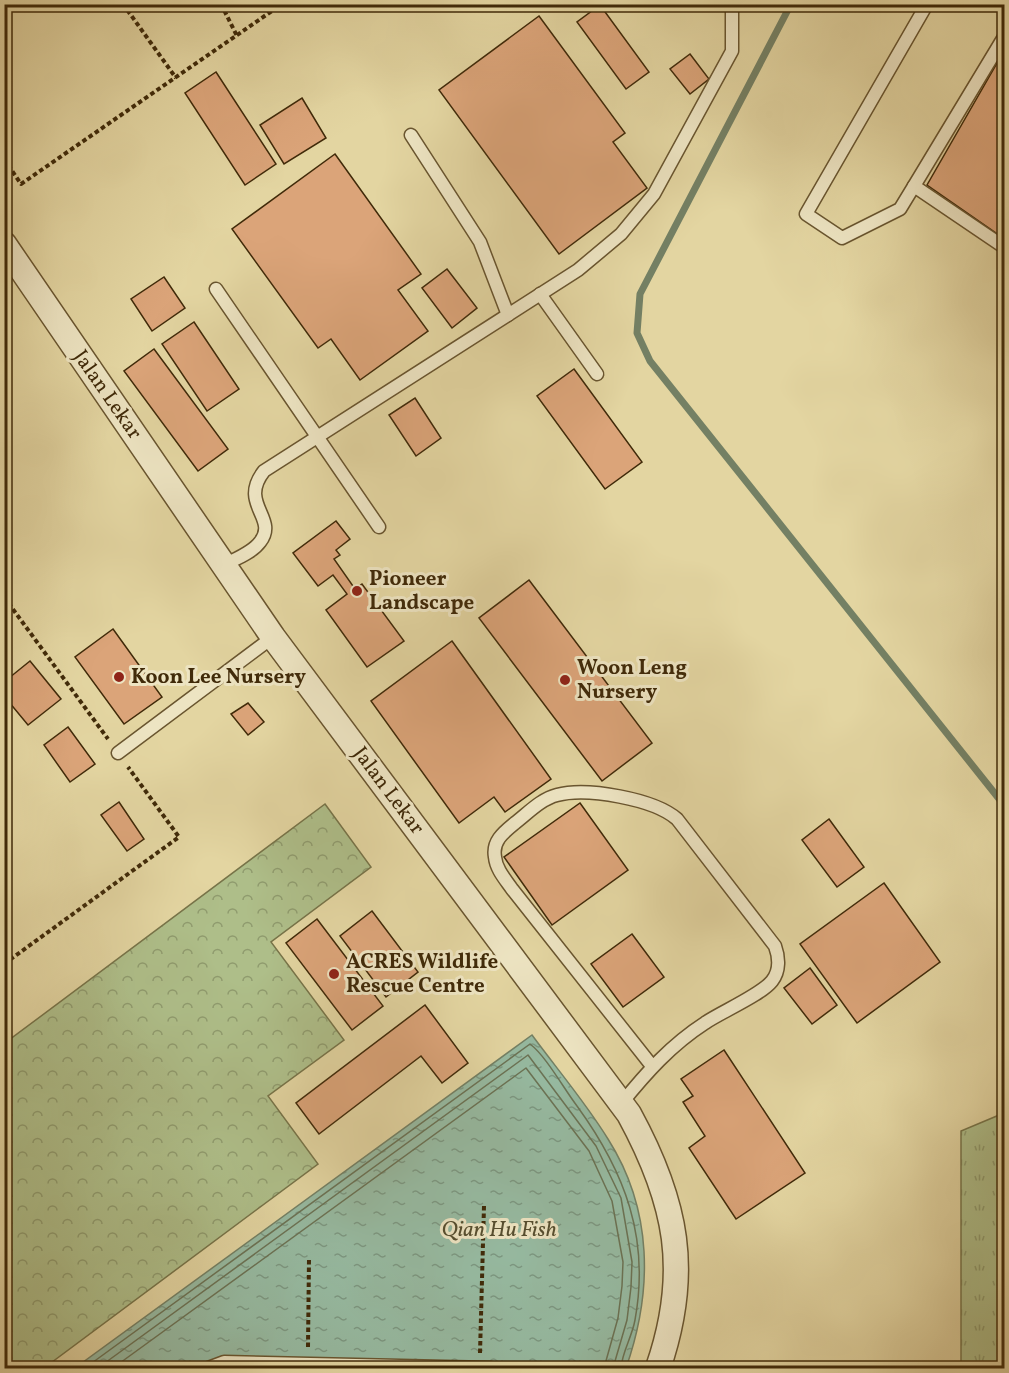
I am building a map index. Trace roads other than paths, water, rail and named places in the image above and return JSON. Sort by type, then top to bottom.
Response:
[{"type":"street","name":"Jalan Lekar","points":[[4,244],[273,637],[621,1104],[653,1160],[665,1190],[675,1235],[676,1286],[668,1339],[658,1368]]},
{"type":"lane","points":[[224,565],[253,549],[264,536],[265,524],[254,495],[259,477],[271,466],[578,270],[621,234],[654,194],[732,51],[732,4]]},
{"type":"lane","points":[[927,4],[806,214],[842,238],[900,209],[1005,37]]},
{"type":"lane","points":[[411,135],[480,243],[508,315]]},
{"type":"lane","points":[[914,186],[1005,247]]},
{"type":"lane","points":[[216,289],[379,527]]},
{"type":"lane","points":[[540,294],[597,374]]},
{"type":"lane","points":[[118,753],[273,637]]},
{"type":"lane","points":[[621,1104],[652,1066],[704,1024],[769,984],[777,972],[777,953],[761,928],[677,819],[668,812],[625,797],[567,793],[556,795],[545,800],[501,835],[494,849],[498,868],[512,889],[652,1066]]},
{"type":"lane","points":[[208,1368],[224,1362],[491,1368]]},
{"type":"water","name":"Qian Hu Fish","points":[[532,1035],[581,1099],[608,1139],[623,1166],[634,1194],[641,1222],[644,1280],[641,1310],[626,1368],[75,1368]]},
{"type":"waterway","points":[[791,4],[640,294],[637,333],[650,361],[1004,805]]},
{"type":"place","name":"Pioneer Landscape","points":[[357,591]]},
{"type":"place","name":"Koon Lee Nursery","points":[[119,677]]},
{"type":"place","name":"Woon Leng Nursery","points":[[565,680]]},
{"type":"place","name":"ACRES Wildlife Rescue Centre","points":[[334,974]]}]
